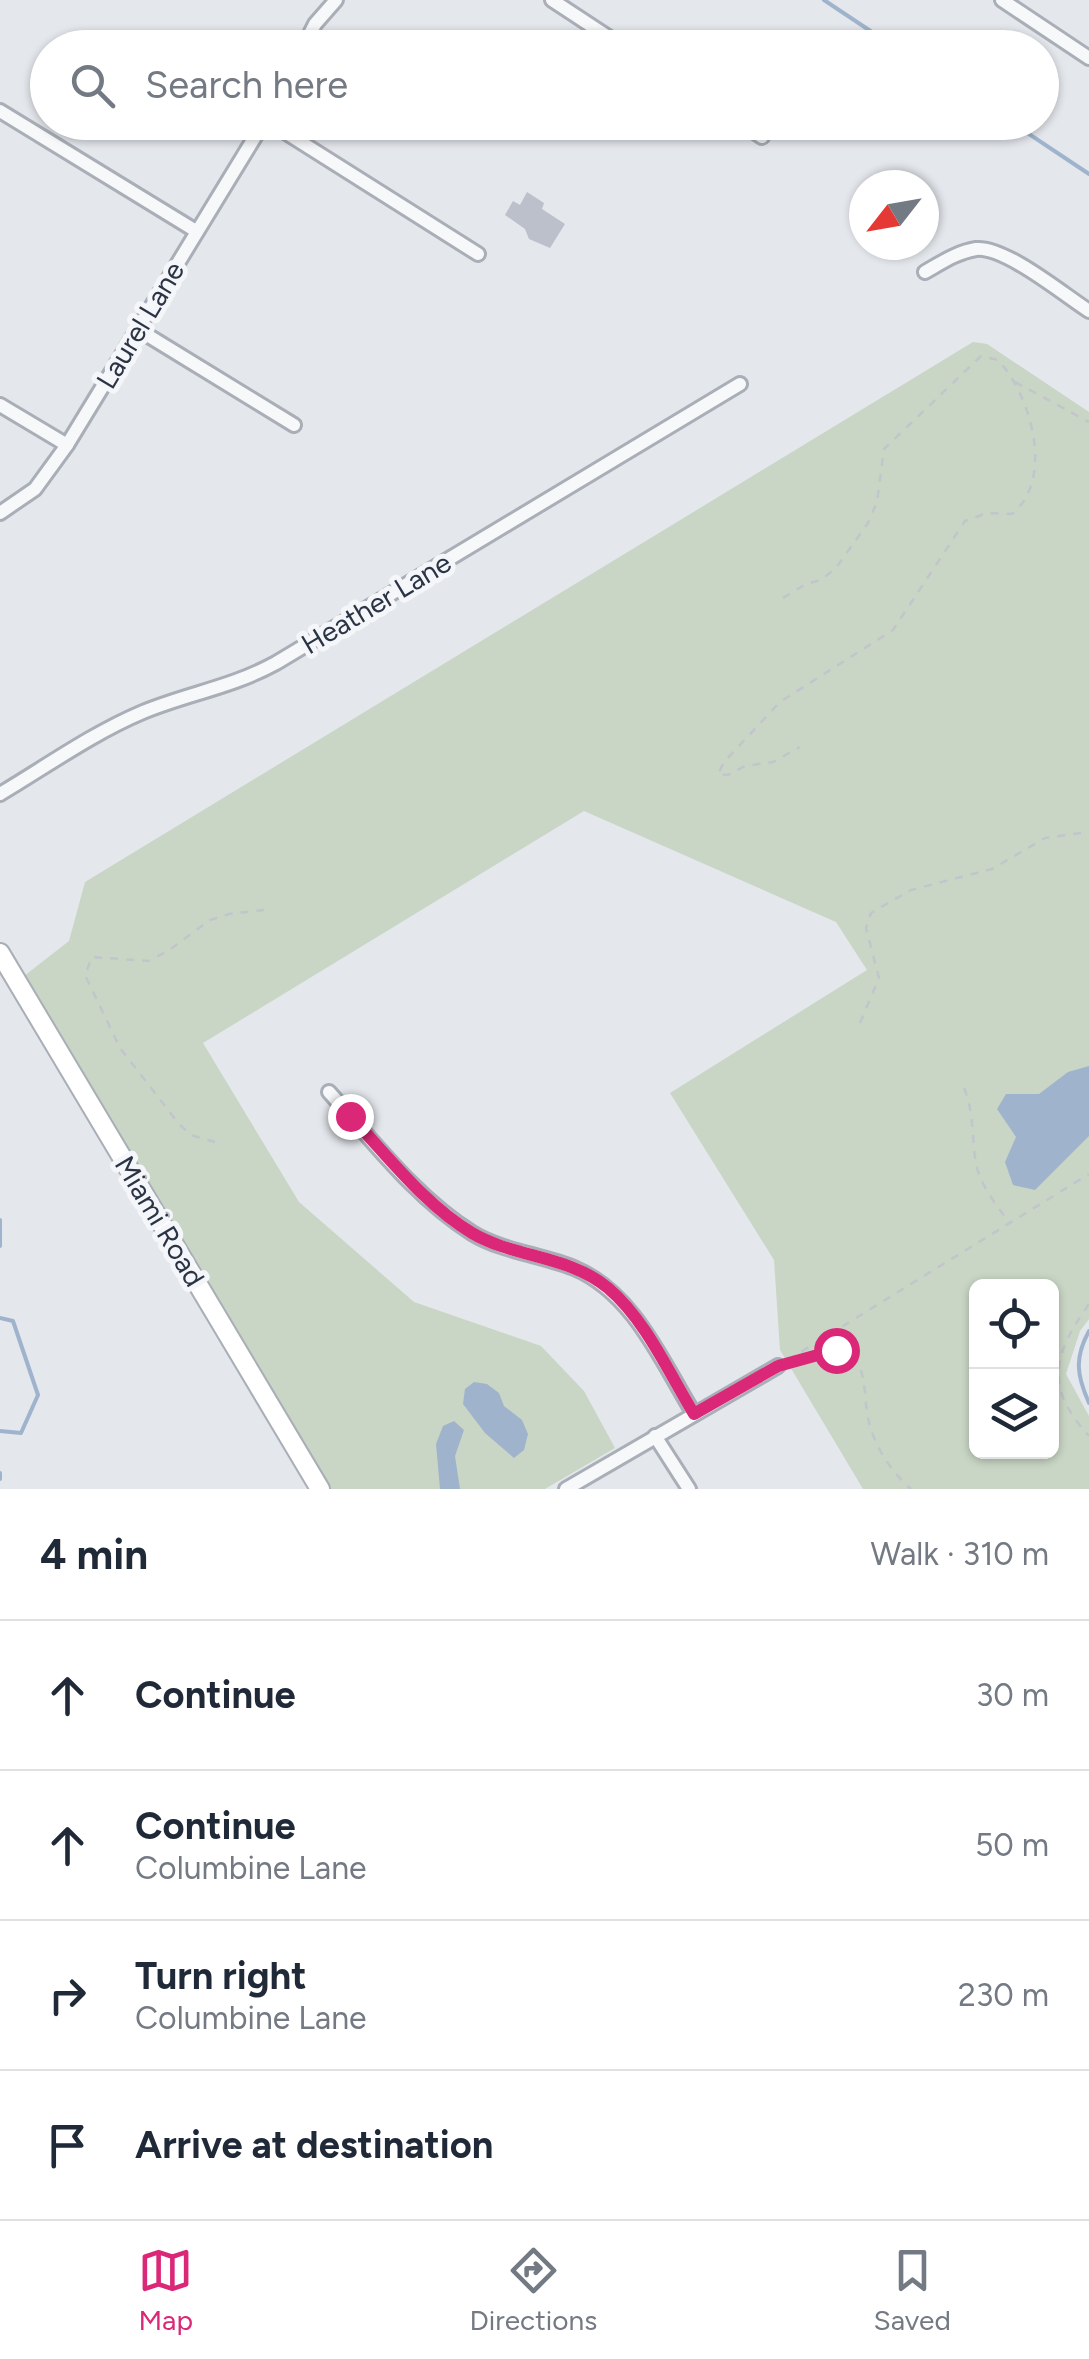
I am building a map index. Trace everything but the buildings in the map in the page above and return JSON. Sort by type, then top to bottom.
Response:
[{"type":"street","points":[[312,30],[336,0]]},
{"type":"street","points":[[552,0],[598,30]]},
{"type":"street","points":[[1002,0],[1047,30]]},
{"type":"street","points":[[1059,38],[1089,58]]},
{"type":"street","points":[[0,110],[30,129]]},
{"type":"street","points":[[49,140],[196,231]]},
{"type":"street","name":"Laurel Lane","points":[[0,513],[35,489],[67,445],[255,140]]},
{"type":"street","points":[[296,140],[478,254]]},
{"type":"street","points":[[925,272],[956,254],[981,248],[1001,254],[1089,311]]},
{"type":"street","points":[[139,330],[294,425]]},
{"type":"street","name":"Heather Lane","points":[[0,794],[114,725],[147,710],[244,681],[740,384]]},
{"type":"street","points":[[0,405],[67,445]]},
{"type":"street","name":"Miami Road","points":[[0,953],[320,1489]]},
{"type":"street","points":[[329,1092],[437,1208],[476,1236],[576,1268],[606,1286],[630,1310],[694,1414]]},
{"type":"street","points":[[566,1489],[778,1366]]},
{"type":"street","points":[[656,1436],[688,1489]]},
{"type":"path","points":[[783,598],[821,580],[836,568],[868,522],[878,502],[884,449],[982,356],[998,360],[1014,381],[1032,437],[1037,467],[1024,504],[1012,514],[973,515],[965,521],[893,630],[780,702],[724,762],[718,774],[728,775],[744,766],[774,762],[800,747]]},
{"type":"path","points":[[1014,381],[1089,422]]},
{"type":"path","points":[[860,1023],[879,978],[866,928],[872,913],[912,890],[992,869],[1045,838],[1088,832]]},
{"type":"path","points":[[216,1142],[191,1136],[131,1062],[120,1048],[84,975],[92,957],[148,960],[168,951],[210,920],[264,910]]},
{"type":"path","points":[[964,1088],[971,1104],[978,1168],[988,1192],[1010,1224]]},
{"type":"path","points":[[778,1366],[1089,1174]]},
{"type":"path","points":[[1089,1304],[1071,1330],[1058,1360],[1060,1392],[1070,1415],[1089,1436]]},
{"type":"path","points":[[778,1366],[836,1350],[853,1354],[862,1367],[869,1422],[882,1454],[910,1489]]},
{"type":"green space","points":[[973,342],[987,344],[1089,412],[1089,1319],[1080,1331],[1066,1374],[1089,1416],[1089,1489],[863,1489],[780,1350],[774,1260],[670,1093],[867,970],[836,922],[584,811],[203,1043],[299,1202],[414,1302],[541,1346],[584,1391],[615,1448],[545,1489],[331,1489],[24,976],[69,941],[85,882]]},
{"type":"water","points":[[1089,1066],[1089,1136],[1035,1190],[1013,1185],[1005,1162],[1016,1137],[997,1109],[1006,1094],[1039,1094],[1068,1072]]},
{"type":"water","points":[[474,1382],[487,1384],[499,1393],[504,1406],[522,1420],[528,1434],[524,1450],[514,1458],[485,1433],[463,1404],[465,1389]]},
{"type":"water","points":[[454,1421],[464,1430],[455,1456],[460,1489],[440,1489],[436,1444],[443,1426]]},
{"type":"waterway","points":[[824,0],[869,30]]},
{"type":"waterway","points":[[1038,140],[1089,174]]},
{"type":"waterway","points":[[0,1220],[0,1246]]},
{"type":"waterway","points":[[0,1318],[13,1321],[38,1395],[21,1433],[0,1431]]},
{"type":"waterway","points":[[1089,1331],[1079,1367],[1089,1403]]},
{"type":"waterway","points":[[0,1473],[0,1479]]},
{"type":"route","points":[[350,1116],[437,1208],[476,1236],[576,1268],[606,1286],[630,1310],[694,1414],[778,1366],[836,1350]]}]
